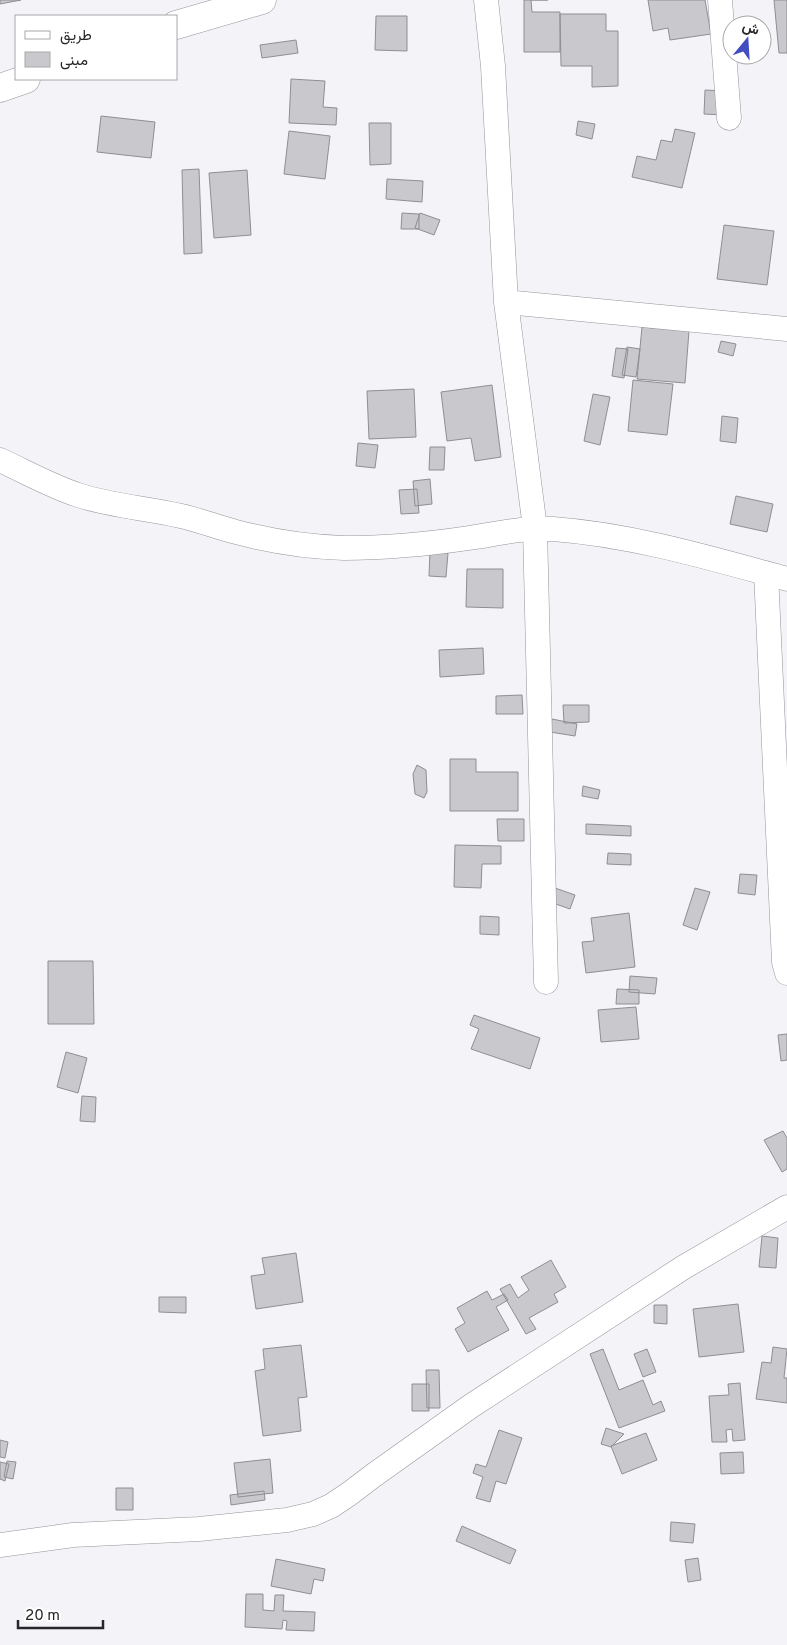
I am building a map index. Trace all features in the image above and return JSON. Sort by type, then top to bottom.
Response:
[{"type":"main road","points":[[178,24],[262,0]]},
{"type":"main road","points":[[0,88],[23,80]]},
{"type":"street","points":[[486,0],[493,66],[506,302],[535,528],[546,982]]},
{"type":"street","points":[[720,0],[729,118]]},
{"type":"street","points":[[506,302],[787,329]]},
{"type":"street","points":[[0,460],[78,495],[136,509],[180,516],[288,543],[343,548],[392,546],[430,543],[535,528],[582,532],[649,543],[777,576],[784,962],[787,973]]},
{"type":"street","points":[[0,1545],[73,1535],[198,1528],[287,1520],[313,1514],[332,1506],[471,1406],[684,1267],[787,1207]]},
{"type":"building","points":[[0,0],[21,0],[0,4]]},
{"type":"building","points":[[524,0],[531,0],[532,12],[560,12],[560,52],[524,52]]},
{"type":"building","points":[[648,0],[705,0],[711,34],[670,40],[668,28],[653,31]]},
{"type":"building","points":[[774,0],[787,0],[787,53],[779,53]]},
{"type":"building","points":[[560,14],[606,14],[606,31],[618,31],[618,86],[592,87],[592,66],[561,66]]},
{"type":"building","points":[[376,16],[407,16],[407,51],[375,50]]},
{"type":"building","points":[[296,40],[298,53],[262,58],[260,45]]},
{"type":"building","points":[[291,79],[325,81],[323,107],[337,108],[336,125],[289,123]]},
{"type":"building","points":[[705,90],[725,91],[724,115],[704,114]]},
{"type":"building","points":[[101,116],[155,122],[151,158],[97,152]]},
{"type":"building","points":[[578,121],[595,124],[592,139],[576,135]]},
{"type":"building","points":[[369,123],[391,123],[391,164],[370,165]]},
{"type":"building","points":[[675,129],[695,133],[682,188],[632,177],[637,156],[656,160],[661,140],[672,142]]},
{"type":"building","points":[[289,131],[330,136],[325,179],[284,174]]},
{"type":"building","points":[[199,169],[202,253],[184,254],[182,170]]},
{"type":"building","points":[[247,170],[251,235],[214,238],[209,173]]},
{"type":"building","points":[[387,179],[423,181],[422,202],[386,199]]},
{"type":"building","points":[[402,213],[419,214],[419,229],[401,229]]},
{"type":"building","points":[[420,213],[440,220],[434,235],[415,228]]},
{"type":"building","points":[[724,225],[774,231],[767,285],[717,279]]},
{"type":"building","points":[[642,327],[689,331],[685,383],[637,379]]},
{"type":"building","points":[[721,341],[736,344],[733,356],[718,352]]},
{"type":"building","points":[[627,347],[640,349],[636,377],[622,375]]},
{"type":"building","points":[[616,348],[628,349],[624,378],[612,376]]},
{"type":"building","points":[[633,380],[673,384],[667,435],[628,431]]},
{"type":"building","points":[[492,385],[501,457],[475,461],[471,438],[447,441],[441,392]]},
{"type":"building","points":[[414,389],[416,437],[369,439],[367,391]]},
{"type":"building","points":[[593,394],[610,397],[600,445],[584,441]]},
{"type":"building","points":[[722,416],[738,418],[736,443],[720,441]]},
{"type":"building","points":[[358,443],[378,445],[375,468],[356,466]]},
{"type":"building","points":[[430,447],[445,447],[444,470],[429,470]]},
{"type":"building","points":[[430,479],[432,504],[415,506],[413,481]]},
{"type":"building","points":[[417,489],[419,513],[401,514],[399,490]]},
{"type":"building","points":[[736,496],[773,504],[767,532],[730,524]]},
{"type":"building","points":[[430,552],[448,553],[446,577],[429,576]]},
{"type":"building","points":[[467,569],[503,569],[503,608],[466,607]]},
{"type":"building","points":[[483,648],[484,674],[440,677],[439,650]]},
{"type":"building","points":[[522,695],[523,714],[496,714],[496,696]]},
{"type":"building","points":[[563,705],[589,705],[589,722],[564,723]]},
{"type":"building","points":[[552,719],[577,724],[575,736],[550,732]]},
{"type":"building","points":[[450,759],[476,759],[476,772],[518,772],[518,811],[450,811]]},
{"type":"building","points":[[417,765],[426,770],[427,792],[424,798],[415,794],[413,774]]},
{"type":"building","points":[[583,786],[600,790],[598,799],[582,796]]},
{"type":"building","points":[[497,819],[524,819],[524,841],[498,841]]},
{"type":"building","points":[[586,824],[631,826],[631,836],[586,834]]},
{"type":"building","points":[[455,845],[501,846],[501,864],[482,864],[481,888],[454,887]]},
{"type":"building","points":[[608,853],[631,854],[631,865],[607,864]]},
{"type":"building","points":[[740,874],[757,875],[755,895],[738,893]]},
{"type":"building","points":[[555,888],[575,895],[570,909],[550,902]]},
{"type":"building","points":[[695,888],[710,892],[697,930],[683,925]]},
{"type":"building","points":[[629,913],[635,967],[586,973],[582,942],[594,941],[591,918]]},
{"type":"building","points":[[480,916],[499,917],[499,935],[480,934]]},
{"type":"building","points":[[48,961],[93,961],[94,1024],[48,1024]]},
{"type":"building","points":[[630,976],[657,978],[655,994],[629,992]]},
{"type":"building","points":[[617,989],[639,990],[639,1004],[616,1004]]},
{"type":"building","points":[[636,1007],[639,1039],[601,1042],[598,1010]]},
{"type":"building","points":[[474,1015],[540,1038],[530,1069],[471,1049],[479,1029],[470,1025]]},
{"type":"building","points":[[787,1034],[787,1060],[781,1061],[778,1035]]},
{"type":"building","points":[[66,1052],[87,1058],[78,1093],[57,1087]]},
{"type":"building","points":[[82,1096],[96,1097],[95,1122],[80,1121]]},
{"type":"building","points":[[783,1131],[787,1138],[787,1169],[782,1172],[764,1140]]},
{"type":"building","points":[[762,1236],[778,1238],[776,1268],[759,1267]]},
{"type":"building","points":[[296,1253],[303,1302],[256,1309],[251,1276],[265,1274],[262,1258]]},
{"type":"building","points":[[551,1260],[566,1287],[554,1294],[558,1302],[529,1318],[536,1329],[526,1334],[500,1289],[510,1284],[518,1298],[529,1290],[521,1277]]},
{"type":"building","points":[[487,1291],[492,1300],[504,1294],[508,1300],[496,1307],[509,1330],[468,1352],[455,1329],[465,1323],[457,1308]]},
{"type":"building","points":[[159,1297],[186,1297],[186,1313],[159,1312]]},
{"type":"building","points":[[738,1304],[744,1352],[699,1357],[693,1309]]},
{"type":"building","points":[[654,1305],[667,1305],[667,1324],[654,1323]]},
{"type":"building","points":[[301,1345],[307,1397],[298,1398],[301,1431],[263,1436],[255,1371],[265,1369],[263,1349]]},
{"type":"building","points":[[773,1347],[787,1349],[784,1378],[787,1378],[787,1403],[756,1399],[762,1362],[771,1363]]},
{"type":"building","points":[[603,1349],[619,1390],[643,1380],[653,1405],[661,1401],[665,1411],[619,1428],[590,1354]]},
{"type":"building","points":[[647,1349],[656,1372],[643,1377],[634,1354]]},
{"type":"building","points":[[426,1370],[439,1370],[440,1408],[427,1408]]},
{"type":"building","points":[[740,1383],[745,1440],[733,1441],[732,1429],[726,1430],[727,1442],[712,1442],[709,1396],[729,1395],[728,1384]]},
{"type":"building","points":[[412,1384],[429,1384],[429,1411],[412,1411]]},
{"type":"building","points":[[606,1428],[624,1434],[611,1447],[601,1444]]},
{"type":"building","points":[[499,1430],[522,1438],[506,1484],[496,1481],[490,1502],[476,1498],[483,1477],[473,1473],[476,1464],[486,1467]]},
{"type":"building","points":[[646,1433],[657,1460],[622,1474],[611,1446]]},
{"type":"building","points":[[0,1440],[8,1442],[5,1458],[0,1457]]},
{"type":"building","points":[[743,1452],[744,1473],[721,1474],[720,1453]]},
{"type":"building","points":[[270,1459],[273,1493],[238,1497],[234,1463]]},
{"type":"building","points":[[7,1461],[16,1462],[13,1479],[4,1477]]},
{"type":"building","points":[[0,1462],[9,1464],[5,1481],[0,1479]]},
{"type":"building","points":[[116,1488],[133,1488],[133,1510],[116,1510]]},
{"type":"building","points":[[264,1491],[265,1500],[231,1505],[230,1495]]},
{"type":"building","points":[[671,1522],[695,1524],[693,1543],[670,1541]]},
{"type":"building","points":[[462,1526],[516,1550],[510,1564],[456,1541]]},
{"type":"building","points":[[698,1558],[701,1580],[688,1582],[685,1560]]},
{"type":"building","points":[[276,1559],[325,1569],[323,1581],[314,1579],[311,1594],[271,1586]]},
{"type":"building","points":[[246,1594],[263,1594],[263,1610],[274,1611],[275,1595],[284,1595],[283,1611],[315,1612],[314,1631],[286,1630],[287,1621],[283,1620],[282,1629],[245,1627]]}]
